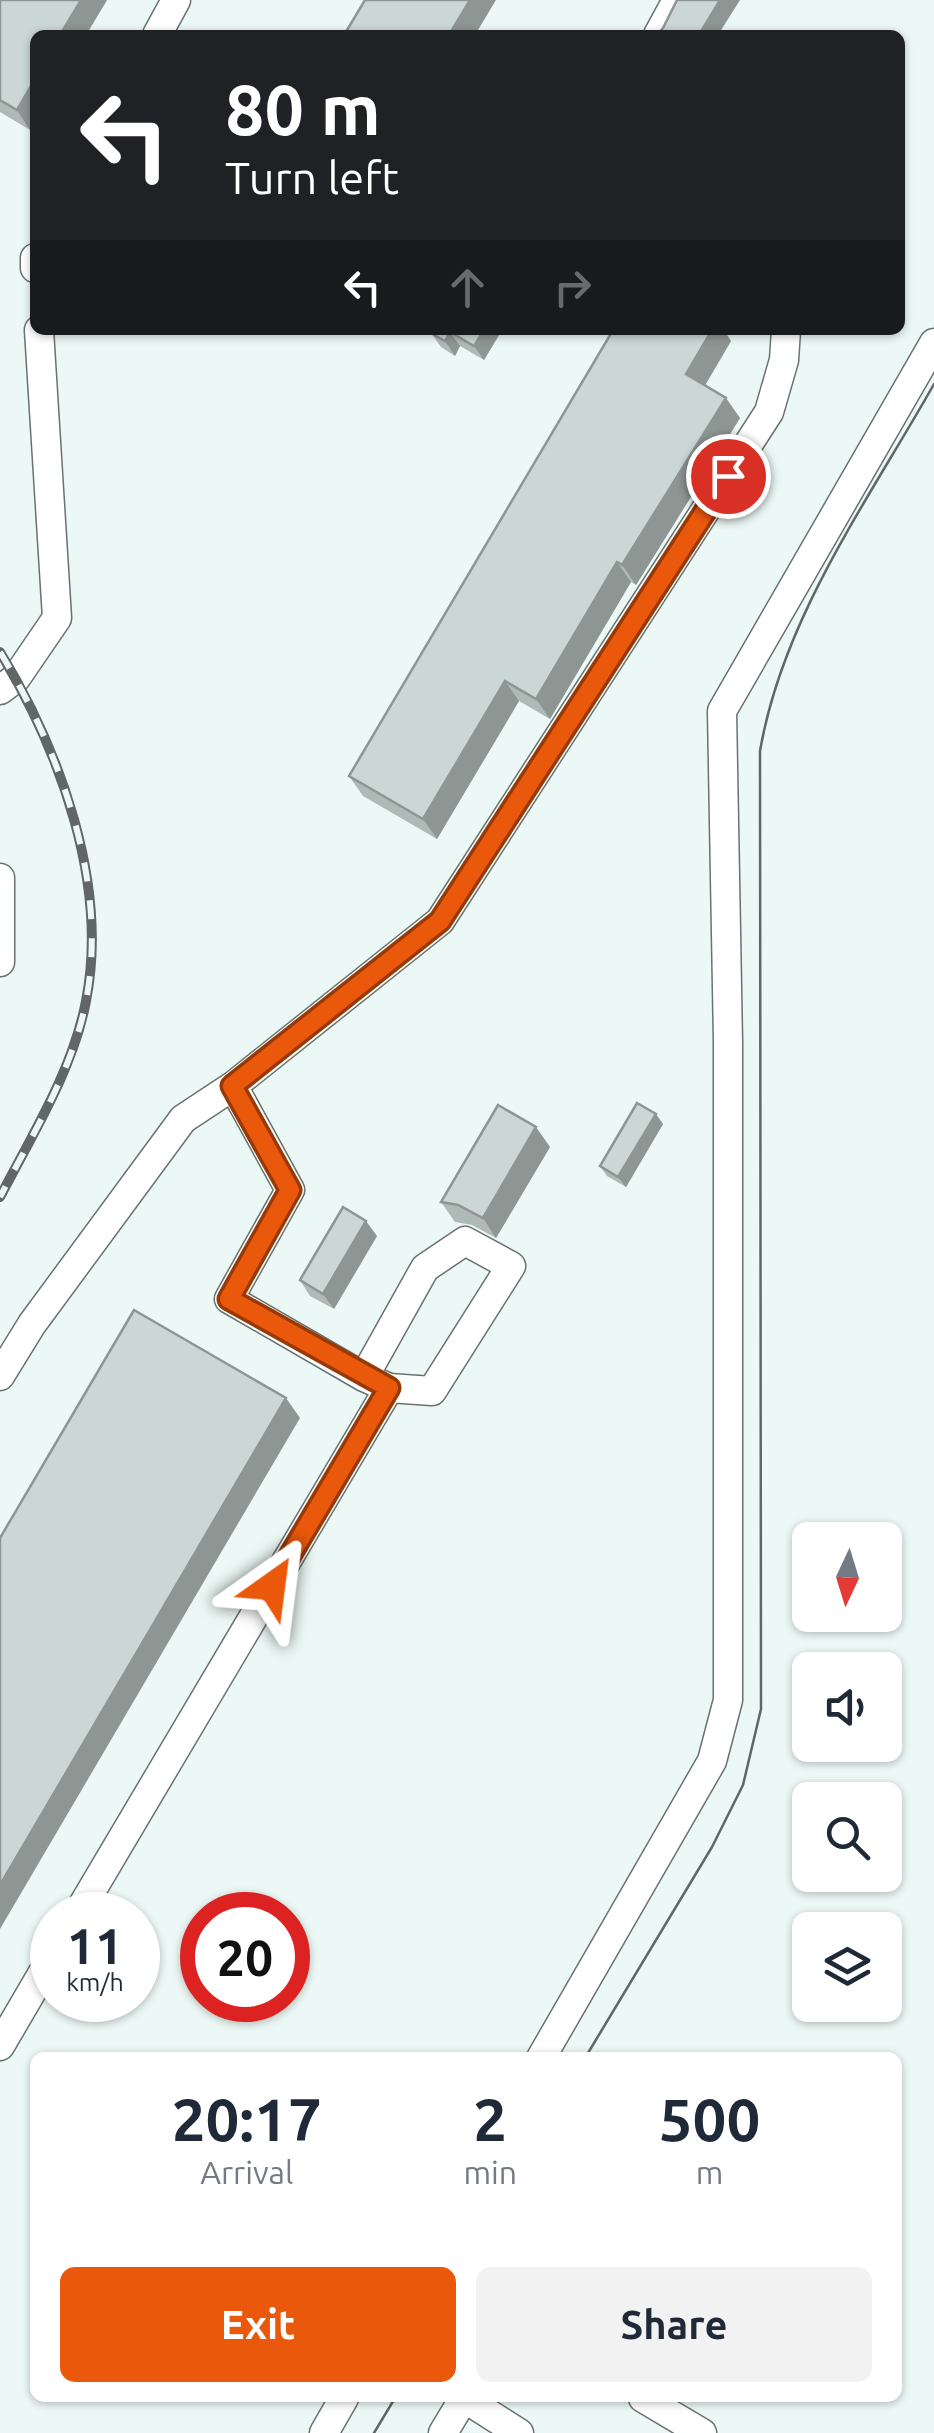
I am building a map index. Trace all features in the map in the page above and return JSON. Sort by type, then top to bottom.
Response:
[{"type":"street","points":[[160,30],[176,0]]},
{"type":"street","points":[[661,30],[677,0]]},
{"type":"street","points":[[0,690],[16,678],[57,618],[39,335]]},
{"type":"street","points":[[0,1376],[32,1324],[183,1118],[232,1086],[440,921],[768,412],[784,360],[786,335]]},
{"type":"street","points":[[544,2052],[712,1762],[728,1700],[728,1043],[722,712],[934,343]]},
{"type":"street","points":[[0,878],[0,962]]},
{"type":"street","points":[[90,1892],[376,1383],[425,1268],[465,1241],[511,1266],[432,1391],[376,1383],[229,1299],[290,1190],[232,1086]]},
{"type":"street","points":[[0,2046],[30,1995]]},
{"type":"street","points":[[324,2433],[342,2402]]},
{"type":"street","points":[[443,2433],[462,2402]]},
{"type":"street","points":[[470,2402],[519,2433]]},
{"type":"street","points":[[650,2402],[702,2433]]},
{"type":"building","points":[[0,0],[81,0],[63,30],[30,30],[30,88],[17,110],[0,100]]},
{"type":"building","points":[[365,0],[470,0],[452,30],[347,30]]},
{"type":"building","points":[[677,0],[720,0],[702,30],[663,28]]},
{"type":"building","points":[[455,335],[481,335],[474,346]]},
{"type":"building","points":[[610,335],[709,335],[686,374],[726,398],[622,565],[617,562],[536,699],[505,681],[423,819],[349,776]]},
{"type":"building","points":[[637,1103],[656,1114],[618,1177],[600,1166]]},
{"type":"building","points":[[498,1105],[536,1127],[483,1218],[458,1205],[441,1202]]},
{"type":"building","points":[[343,1207],[366,1221],[323,1294],[300,1280]]},
{"type":"building","points":[[134,1310],[286,1398],[0,1885],[0,1538]]},
{"type":"tram line","points":[[589,2052],[712,1847],[743,1785],[761,1709],[760,751],[771,702],[808,607],[934,384]]},
{"type":"tram line","points":[[374,2433],[393,2402]]},
{"type":"railway","points":[[0,652],[60,775],[85,865],[91,911],[91,956],[80,1027],[50,1102],[0,1197]]},
{"type":"route","points":[[272,1586],[389,1388],[229,1299],[290,1190],[232,1086],[440,921],[728,476]]}]
